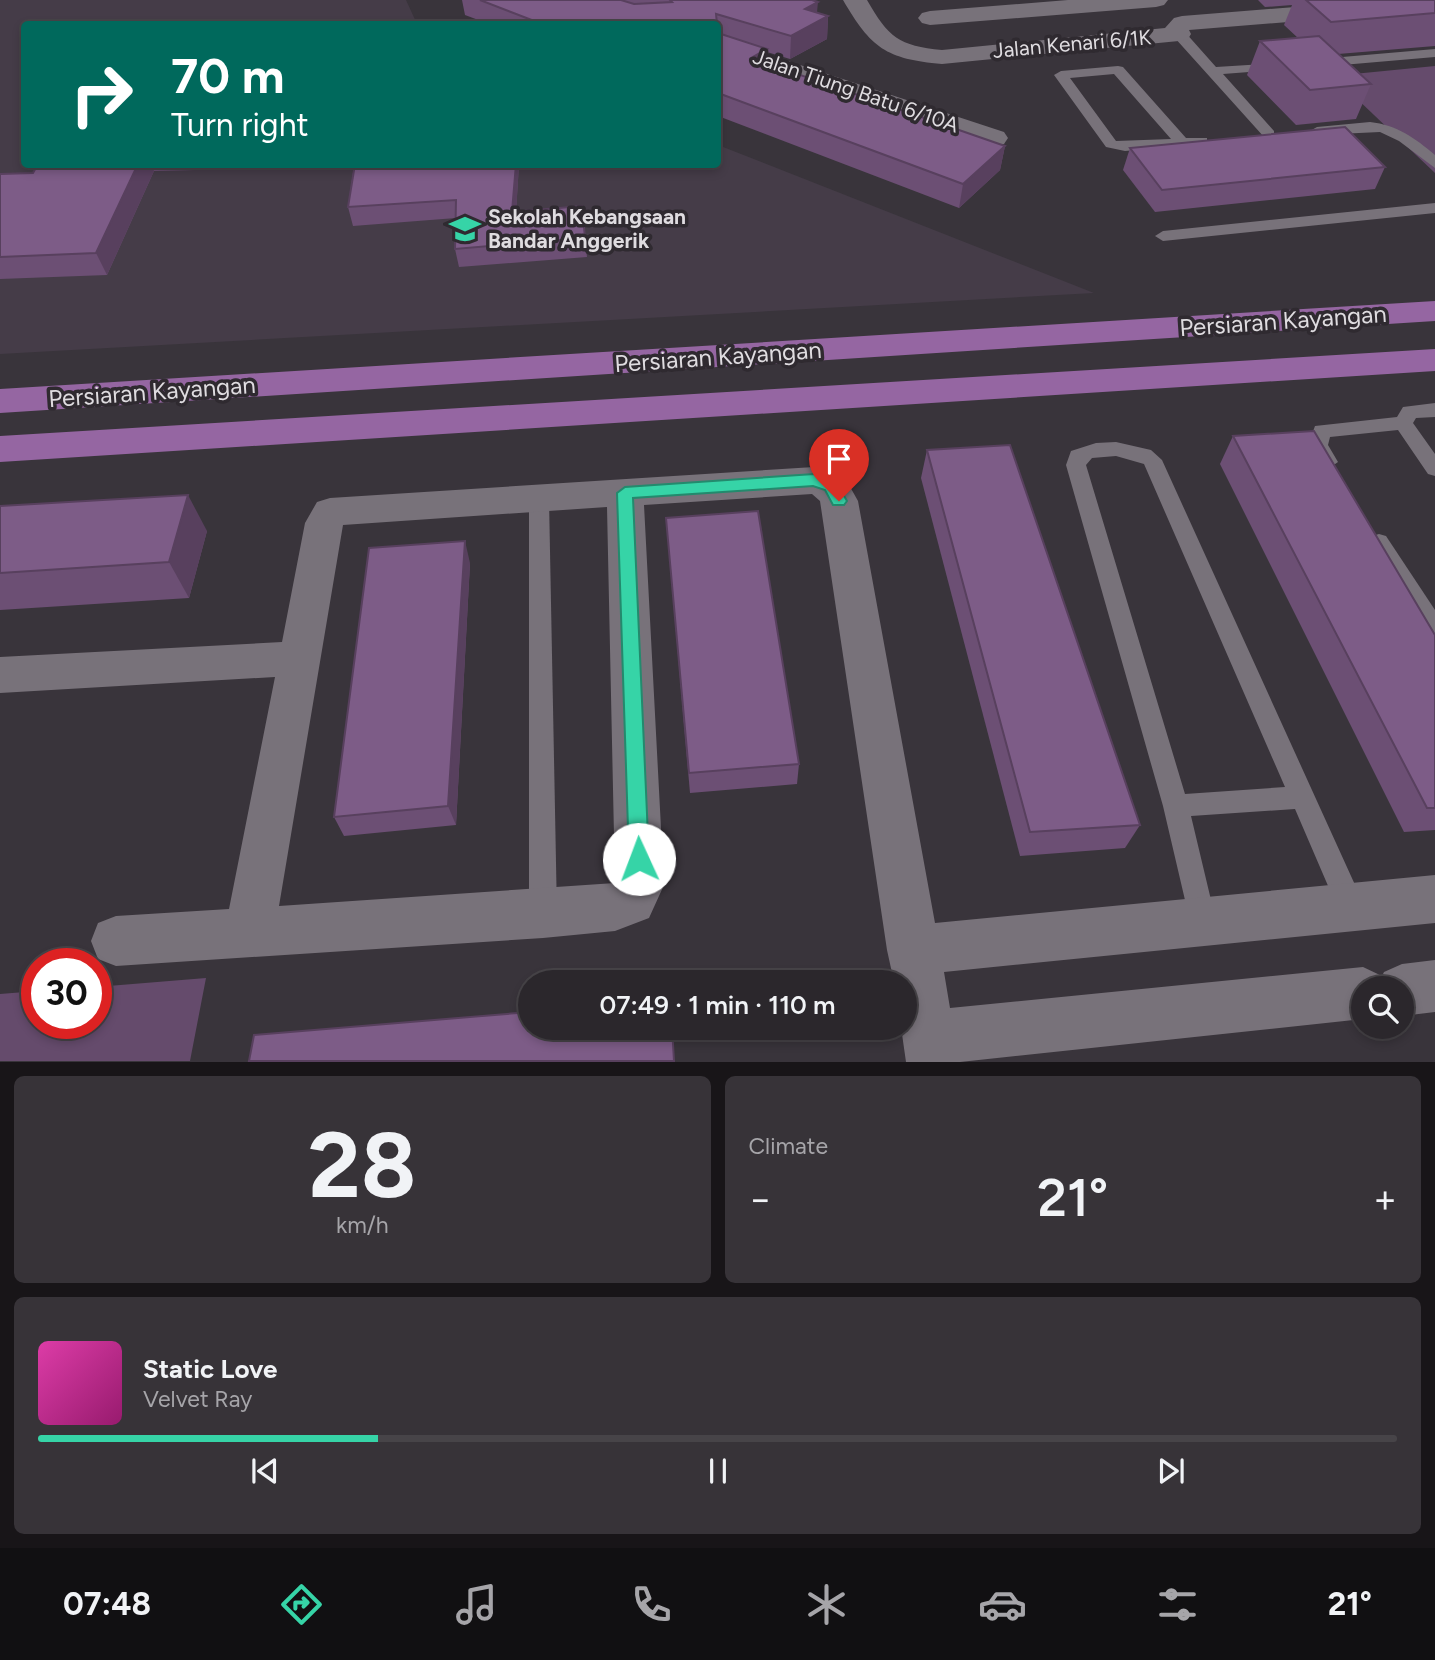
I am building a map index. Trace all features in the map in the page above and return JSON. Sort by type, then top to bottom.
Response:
[{"type":"main road","name":"Persiaran Kayangan","points":[[0,401],[1435,312]]},
{"type":"main road","name":"Persiaran Kayangan","points":[[0,449],[1435,360]]},
{"type":"street","name":"Jalan Kenari 6/1K","points":[[855,0],[881,41],[904,52],[928,56],[1179,34]]},
{"type":"street","points":[[930,18],[1156,0]]},
{"type":"street","points":[[1179,34],[1176,29],[1182,23],[1435,3]]},
{"type":"street","name":"Jalan Tiung Batu 6/10A","points":[[721,45],[994,138]]},
{"type":"street","points":[[250,932],[324,523],[330,512],[814,480],[831,486],[839,501],[930,1049],[1351,995]]},
{"type":"street","points":[[116,941],[543,914],[615,907],[632,901],[640,885],[625,493]]},
{"type":"street","points":[[0,675],[300,658]]},
{"type":"street","points":[[912,950],[1435,899]]},
{"type":"street","points":[[1414,988],[1435,986]]},
{"type":"lane","name":"Jalan Kenari 6/1K","points":[[1179,34],[1276,134],[1245,137]]},
{"type":"lane","points":[[1213,71],[1435,53]]},
{"type":"lane","points":[[1183,143],[1118,70],[1061,75],[1111,144],[1125,147],[1183,143],[1220,139]]},
{"type":"lane","points":[[1307,131],[1383,125],[1402,134],[1435,163]]},
{"type":"lane","points":[[1163,236],[1435,208]]},
{"type":"lane","points":[[1403,423],[1410,412],[1435,410]]},
{"type":"lane","points":[[1403,423],[1435,469]]},
{"type":"lane","points":[[1342,485],[1318,445],[1322,431],[1403,423]]},
{"type":"lane","points":[[1202,921],[1176,806],[1076,465],[1078,456],[1086,452],[1130,449],[1152,460],[1352,907]]},
{"type":"lane","points":[[539,499],[543,914]]},
{"type":"lane","points":[[1371,529],[1435,629]]},
{"type":"lane","points":[[1176,806],[1301,797]]},
{"type":"shaded area","name":"Sekolah Kebangsaan Bandar Anggerik","points":[[0,0],[406,0],[416,21],[21,21],[21,168],[721,168],[721,146],[1094,293],[0,354]]},
{"type":"shaded area","points":[[1435,66],[1435,173],[1333,76]]},
{"type":"shaded area","points":[[206,978],[190,1061],[0,1061],[0,994],[21,992],[21,1039],[112,1039],[112,986]]},
{"type":"building","points":[[480,0],[621,0],[634,4],[672,2],[670,0],[812,0],[818,2],[805,9],[828,16],[791,36],[716,14],[717,21],[534,21]]},
{"type":"building","points":[[1306,0],[1435,0],[1435,13],[1331,22]]},
{"type":"building","points":[[721,34],[767,49],[751,58],[1005,146],[963,184],[721,94]]},
{"type":"building","points":[[1319,36],[1371,84],[1310,90],[1260,41]]},
{"type":"building","points":[[1345,127],[1385,167],[1162,190],[1130,148]]},
{"type":"building","points":[[36,168],[136,168],[96,253],[0,257],[0,174],[33,173]]},
{"type":"building","points":[[354,168],[516,168],[512,212],[582,206],[585,238],[455,249],[456,200],[348,207]]},
{"type":"building","points":[[1314,431],[1435,635],[1435,808],[1427,808],[1233,436]]},
{"type":"building","points":[[1010,445],[1140,825],[1030,832],[927,450]]},
{"type":"building","points":[[188,495],[169,562],[0,573],[0,506]]},
{"type":"building","points":[[758,511],[799,764],[689,773],[666,518]]},
{"type":"building","points":[[465,541],[448,806],[334,817],[369,548]]},
{"type":"building","points":[[518,1013],[518,1040],[673,1040],[674,1061],[249,1061],[254,1035]]},
{"type":"place","name":"Sekolah Kebangsaan Bandar Anggerik","points":[[465,229]]},
{"type":"route","points":[[639,859],[625,493],[814,480],[831,486],[839,501]]}]
